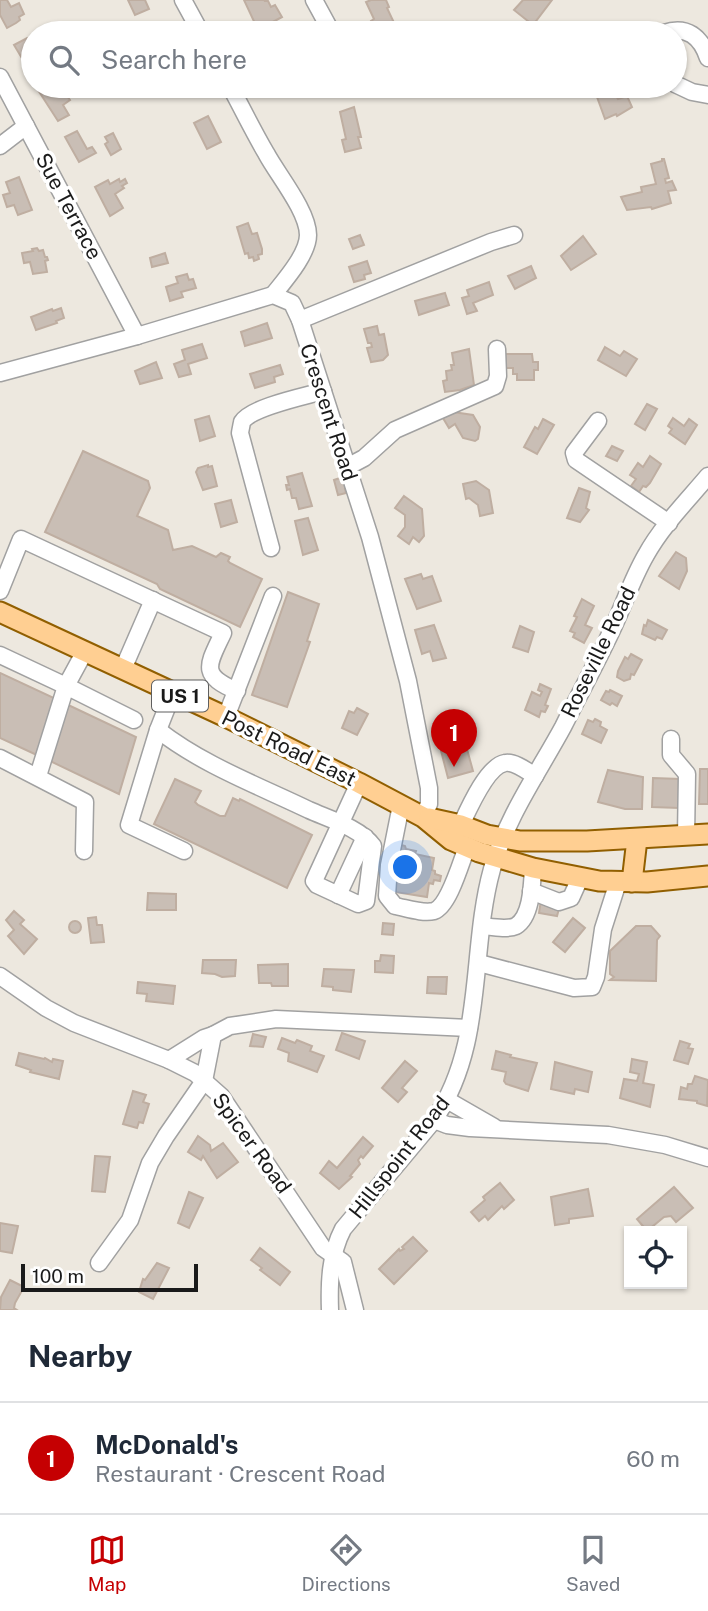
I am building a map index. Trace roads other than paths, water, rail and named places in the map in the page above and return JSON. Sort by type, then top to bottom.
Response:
[{"type":"main road","name":"Post Road East","points":[[0,612],[226,717],[359,783],[423,817],[451,840],[495,858],[580,878],[625,882],[708,876]]},
{"type":"main road","name":"Post Road East","points":[[423,817],[461,825],[503,839],[561,842],[708,834]]},
{"type":"main road","points":[[625,882],[636,839]]},
{"type":"street","points":[[184,0],[195,21]]},
{"type":"street","points":[[314,0],[325,21]]},
{"type":"street","points":[[687,32],[701,40],[708,58]]},
{"type":"street","name":"Sue Terrace","points":[[0,77],[137,336]]},
{"type":"street","points":[[687,90],[708,95]]},
{"type":"street","points":[[0,373],[273,295],[307,245],[308,232],[304,216],[266,154],[236,98]]},
{"type":"street","points":[[0,146],[26,127]]},
{"type":"street","points":[[300,320],[514,235]]},
{"type":"street","name":"Crescent Road","points":[[273,295],[292,303],[300,320],[370,537],[408,681],[429,788],[429,804],[423,817]]},
{"type":"street","points":[[347,467],[364,458],[395,430],[495,386],[498,376],[497,349]]},
{"type":"street","points":[[271,548],[240,433],[242,422],[249,415],[261,410],[323,391]]},
{"type":"street","points":[[598,421],[574,453],[576,460],[669,523]]},
{"type":"street","name":"Roseville Road","points":[[503,839],[612,631],[645,555],[708,476]]},
{"type":"street","points":[[0,591],[21,540],[223,633],[209,662],[216,681],[237,691]]},
{"type":"street","points":[[226,717],[273,596]]},
{"type":"street","points":[[123,668],[153,600]]},
{"type":"street","points":[[38,776],[66,686],[85,651]]},
{"type":"street","points":[[0,655],[134,720]]},
{"type":"street","points":[[173,692],[158,730],[129,825],[184,851]]},
{"type":"street","points":[[158,730],[197,757],[365,837],[373,846],[366,901]]},
{"type":"street","points":[[671,738],[671,755],[687,774],[686,836]]},
{"type":"street","points":[[0,758],[85,802],[84,851]]},
{"type":"street","points":[[461,825],[493,769],[504,763],[513,764],[535,776]]},
{"type":"street","points":[[359,783],[314,880],[317,885],[358,904],[366,901],[432,912],[446,901],[467,847]]},
{"type":"street","points":[[395,906],[387,895],[389,865],[401,805]]},
{"type":"street","points":[[338,895],[365,837]]},
{"type":"street","name":"Hillspoint Road","points":[[330,1310],[330,1284],[340,1236],[348,1222],[434,1120],[447,1100],[459,1070],[469,1028],[491,873],[503,839]]},
{"type":"street","points":[[482,926],[509,928],[517,925],[525,916],[533,868]]},
{"type":"street","points":[[531,891],[549,899],[564,901],[571,898],[580,878]]},
{"type":"street","points":[[479,963],[573,988],[592,987],[603,929],[625,882]]},
{"type":"street","name":"Spicer Road","points":[[0,976],[34,1001],[74,1023],[195,1073],[221,1096],[323,1248],[343,1262],[355,1310]]},
{"type":"street","points":[[169,1060],[204,1038],[230,1026],[276,1019],[469,1028]]},
{"type":"street","points":[[99,1263],[130,1220],[150,1163],[204,1081],[213,1035]]},
{"type":"street","points":[[447,1100],[499,1130]]},
{"type":"street","points":[[434,1120],[453,1126],[499,1130],[608,1135],[665,1145],[708,1158]]},
{"type":"place","name":"McDonald's","points":[[454,767]]}]
